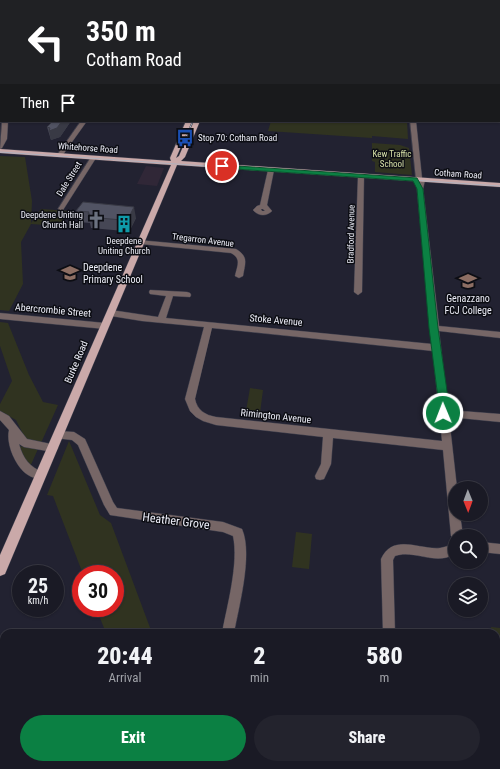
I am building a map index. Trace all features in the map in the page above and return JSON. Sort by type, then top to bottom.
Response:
[{"type":"main road","name":"Burke Road","points":[[175,163],[173,158],[189,122]]},
{"type":"main road","name":"Burke Road","points":[[0,570],[175,163],[182,157],[197,122]]},
{"type":"main road","name":"Whitehorse Road","points":[[0,151],[175,163]]},
{"type":"main road","name":"Cotham Road","points":[[175,163],[361,176],[419,182],[500,185]]},
{"type":"street","points":[[0,147],[4,139],[5,122]]},
{"type":"street","points":[[60,155],[83,122]]},
{"type":"street","points":[[413,122],[456,529]]},
{"type":"street","name":"Dale Street","points":[[61,209],[93,158]]},
{"type":"street","points":[[263,207],[271,170]]},
{"type":"street","name":"Bradford Avenue","points":[[358,292],[361,176]]},
{"type":"street","name":"Tregarron Avenue","points":[[141,242],[233,251],[240,255],[242,259],[240,276]]},
{"type":"street","points":[[153,292],[187,295]]},
{"type":"street","points":[[161,320],[170,294]]},
{"type":"street","name":"Abercrombie Street","points":[[0,316],[108,319]]},
{"type":"street","name":"Stoke Avenue","points":[[108,319],[142,318],[437,346]]},
{"type":"street","name":"Rimington Avenue","points":[[209,325],[190,395],[192,407],[197,414],[216,421],[447,446]]},
{"type":"street","points":[[434,328],[500,335]]},
{"type":"street","points":[[443,413],[500,418]]},
{"type":"street","points":[[0,415],[6,419],[13,431],[24,443],[52,448]]},
{"type":"street","points":[[13,431],[14,442],[22,465],[29,472],[40,476]]},
{"type":"street","points":[[320,476],[326,464],[328,433]]},
{"type":"street","name":"Heather Grove","points":[[58,435],[74,436],[82,442],[109,505],[114,512],[223,526],[238,533],[241,541],[240,558],[229,629]]},
{"type":"street","points":[[488,548],[500,549]]},
{"type":"street","points":[[389,629],[387,559],[391,552],[398,549],[442,554],[448,552]]},
{"type":"shaded area","points":[[146,166],[164,168],[157,186],[137,184]]},
{"type":"green space","points":[[271,122],[407,122],[408,139],[372,136],[372,138],[268,131]]},
{"type":"green space","name":"Kew Traffic School","points":[[372,143],[400,145],[409,148],[412,175],[375,172],[375,162],[372,161]]},
{"type":"green space","points":[[0,156],[25,157],[32,201],[31,223],[41,209],[69,211],[59,226],[31,224],[21,242],[23,284],[9,311],[0,310]]},
{"type":"green space","points":[[0,322],[8,323],[29,375],[43,402],[58,405],[41,443],[26,440],[16,420],[0,411],[0,404],[12,381],[0,346]]},
{"type":"green space","points":[[250,388],[263,390],[260,413],[246,411]]},
{"type":"green space","points":[[69,441],[100,515],[111,523],[151,629],[104,629],[100,617],[124,617],[124,565],[80,565],[53,496],[47,495]]},
{"type":"green space","points":[[18,447],[38,449],[29,469]]},
{"type":"green space","points":[[296,532],[312,534],[309,569],[292,567]]},
{"type":"green space","points":[[491,627],[500,628],[500,629],[491,629]]},
{"type":"building","points":[[52,122],[61,122],[57,128],[49,131],[50,128],[47,127]]},
{"type":"building","points":[[83,202],[134,207],[129,217],[122,220],[88,217],[90,214],[88,214],[89,212],[76,211]]},
{"type":"tram line","points":[[184,141],[193,122]]},
{"type":"tram line","points":[[0,152],[500,186]]},
{"type":"place","name":"Stop 70: Cotham Road","points":[[185,138]]},
{"type":"place","name":"Deepdene Uniting Church Hall","points":[[96,220]]},
{"type":"place","name":"Deepdene Uniting Church","points":[[124,224]]},
{"type":"place","name":"Deepdene Primary School","points":[[70,273]]},
{"type":"place","name":"Genazzano FCJ College","points":[[468,281]]},
{"type":"route","points":[[222,166],[415,180],[420,189],[434,328],[443,398],[443,413]]}]
